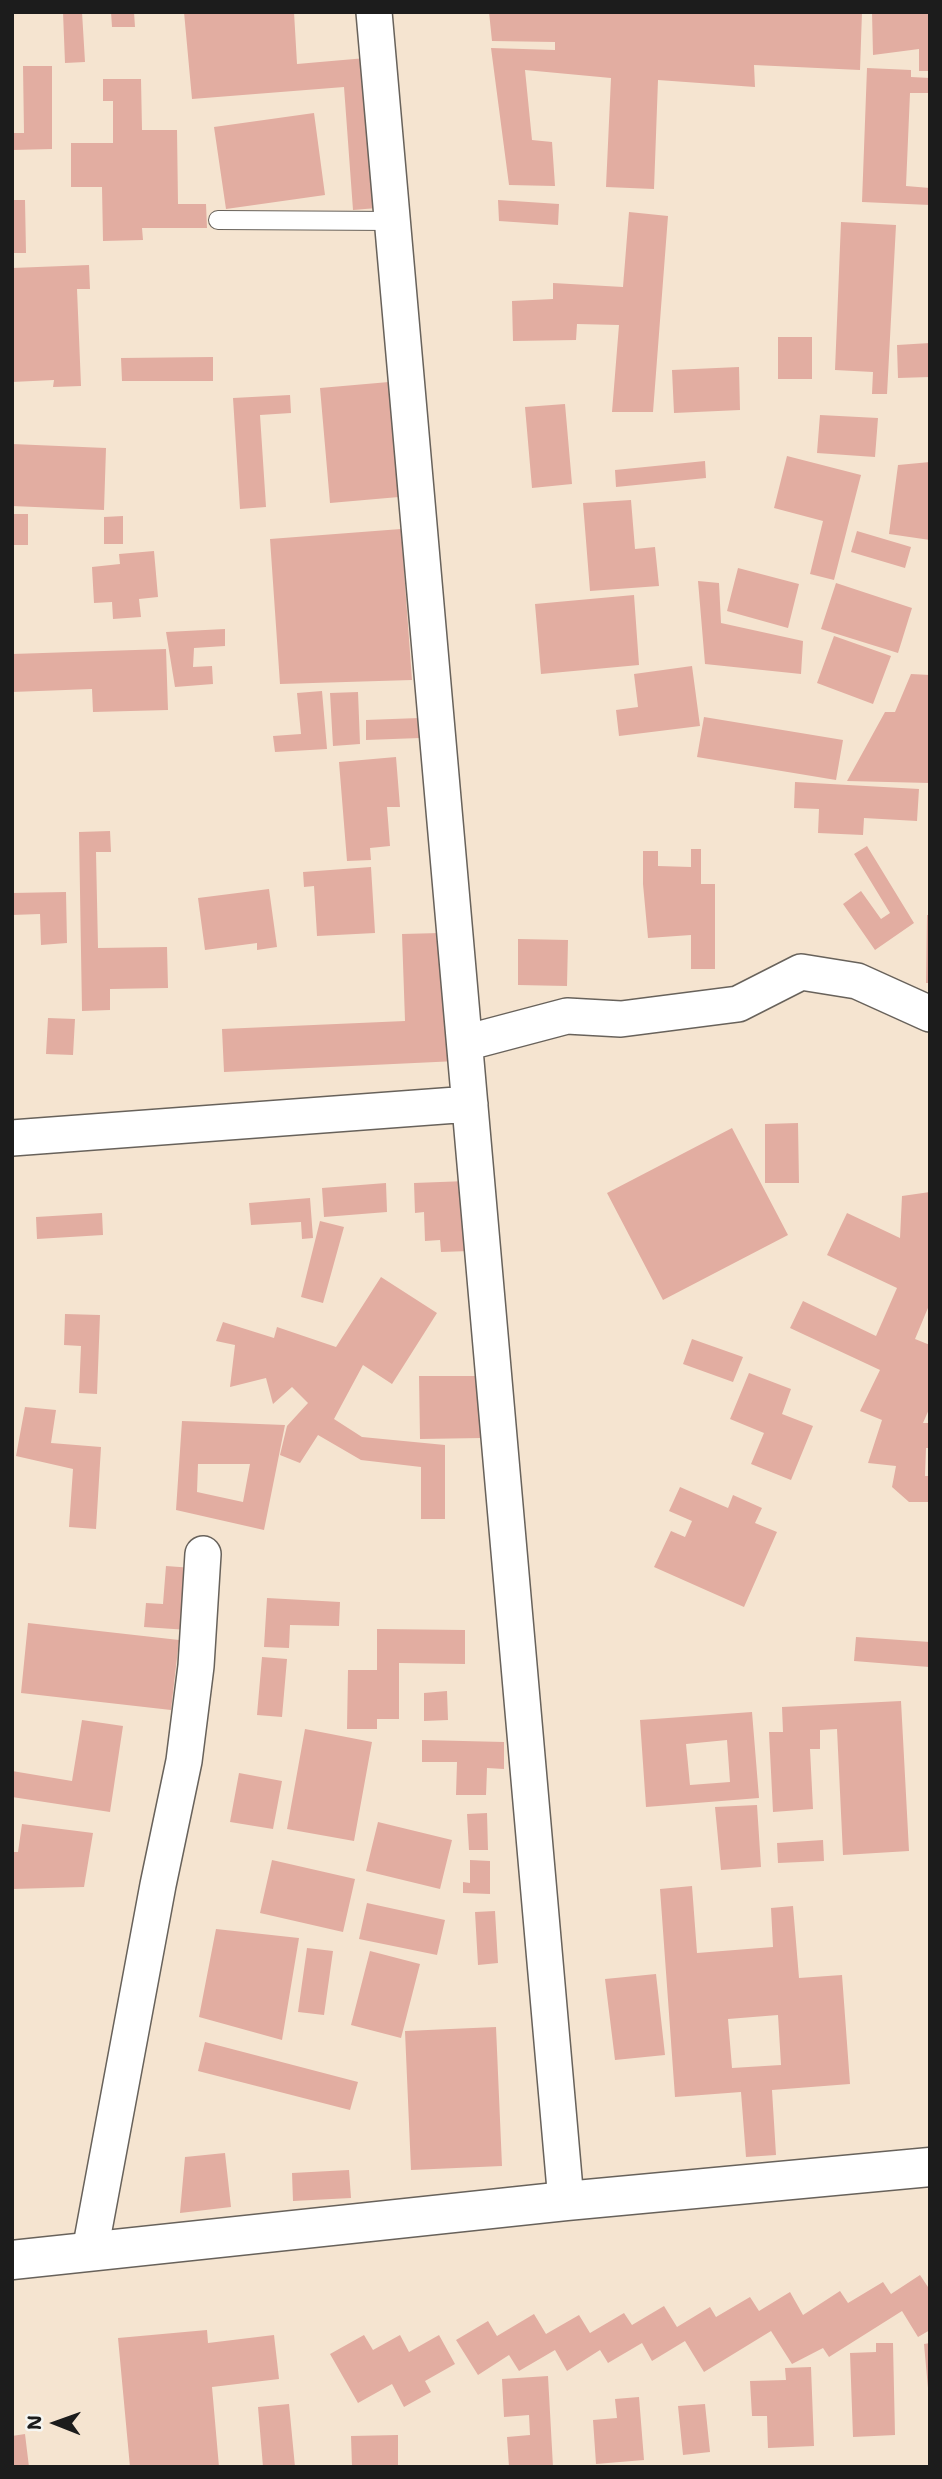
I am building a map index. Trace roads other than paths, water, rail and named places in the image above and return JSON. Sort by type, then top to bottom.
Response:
[{"type":"street","points":[[374,12],[566,2201]]},
{"type":"street","points":[[465,1043],[566,1016],[621,1019],[738,1004],[801,972],[857,981],[930,1014]]},
{"type":"street","points":[[12,1138],[470,1104]]},
{"type":"street","points":[[90,2251],[155,1898],[184,1761],[196,1666],[203,1555]]},
{"type":"street","points":[[12,2260],[566,2201],[930,2167]]},
{"type":"lane","points":[[218,220],[393,222]]}]
